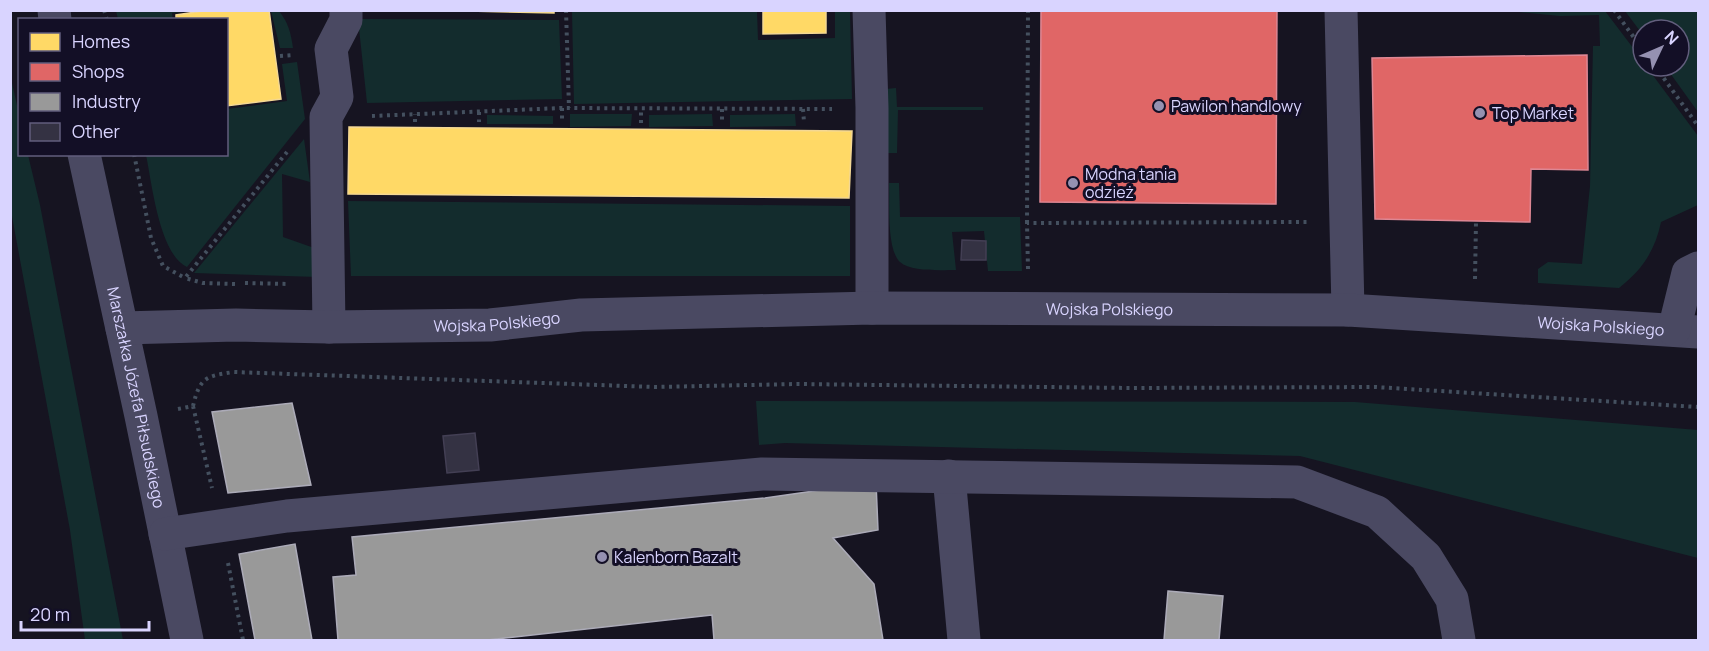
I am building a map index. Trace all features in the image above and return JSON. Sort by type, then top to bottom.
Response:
[{"type":"street","points":[[329,327],[326,117],[337,97],[331,49],[346,20],[346,10]]},
{"type":"street","points":[[869,10],[872,108],[872,308]]},
{"type":"street","points":[[1341,10],[1348,310]]},
{"type":"street","name":"Marszałka Józefa Piłsudskiego","points":[[84,156],[187,640]]},
{"type":"street","name":"Wojska Polskiego","points":[[122,327],[490,325],[581,315],[872,308],[1348,310],[1686,331],[1688,273],[1698,268]]},
{"type":"street","points":[[165,534],[287,516],[762,474],[1297,482],[1377,512],[1426,557],[1452,599],[1459,640]]},
{"type":"street","points":[[949,476],[964,640]]},
{"type":"path","points":[[567,10],[568,108]]},
{"type":"path","points":[[1028,10],[1029,224],[1314,223]]},
{"type":"path","points":[[1614,10],[1631,33]]},
{"type":"path","points":[[1664,78],[1698,126]]},
{"type":"path","points":[[185,278],[313,121],[326,117],[562,108],[872,108]]},
{"type":"path","points":[[562,108],[562,121]]},
{"type":"path","points":[[640,123],[641,108]]},
{"type":"path","points":[[722,109],[722,123]]},
{"type":"path","points":[[803,109],[804,122]]},
{"type":"path","points":[[479,112],[479,122]]},
{"type":"path","points":[[415,114],[415,122]]},
{"type":"path","points":[[134,156],[151,238],[163,266],[185,278],[203,283],[235,283],[234,372]]},
{"type":"path","points":[[1475,280],[1476,222]]},
{"type":"path","points":[[141,416],[193,406],[198,387],[212,375],[234,372],[656,387],[797,384],[1130,388],[1375,387],[1698,407]]},
{"type":"green space","points":[[116,10],[194,11],[172,13],[173,18],[118,18]]},
{"type":"green space","points":[[271,11],[279,11],[285,19],[293,48],[280,48]]},
{"type":"green space","points":[[572,11],[757,11],[758,40],[835,38],[835,11],[850,11],[852,99],[574,104]]},
{"type":"green space","points":[[1509,11],[1605,11],[1631,45],[1631,78],[1655,78],[1698,136],[1698,205],[1661,222],[1651,251],[1641,267],[1619,288],[1538,283],[1538,269],[1548,262],[1582,264],[1590,186],[1593,46],[1600,46],[1599,15],[1560,16]]},
{"type":"green space","points":[[1625,11],[1698,11],[1698,112],[1674,78],[1691,78],[1691,18],[1631,19]]},
{"type":"green space","points":[[358,19],[559,20],[562,99],[367,103]]},
{"type":"green space","points":[[297,62],[305,119],[187,267],[177,260],[163,233],[146,156],[228,156],[228,109],[287,101],[282,64]]},
{"type":"green space","points":[[10,74],[18,110],[18,156],[28,156],[40,205],[123,640],[85,640],[70,530],[11,211]]},
{"type":"green space","points":[[896,88],[897,107],[983,107],[983,110],[898,110],[897,153],[888,153],[886,89]]},
{"type":"green space","points":[[570,114],[632,114],[631,126],[570,127]]},
{"type":"green space","points":[[712,114],[713,126],[649,127],[649,115]]},
{"type":"green space","points":[[795,114],[796,126],[730,127],[730,115]]},
{"type":"green space","points":[[487,115],[553,116],[553,124],[487,124]]},
{"type":"green space","points":[[304,139],[310,182],[282,174],[283,237],[317,249],[318,277],[194,273]]},
{"type":"green space","points":[[889,183],[899,183],[900,217],[1020,217],[1022,271],[988,271],[984,231],[952,232],[956,270],[919,269],[900,262],[896,256],[891,236]]},
{"type":"green space","points":[[348,201],[850,206],[850,276],[351,276]]},
{"type":"green space","points":[[756,401],[1355,402],[1698,430],[1698,558],[1300,456],[785,443],[759,445]]},
{"type":"building: Homes","points":[[209,10],[269,10],[281,99],[228,106],[228,18],[176,18],[176,15]]},
{"type":"building: Homes","points":[[423,10],[554,10],[554,13]]},
{"type":"building: Homes","points":[[763,10],[826,10],[826,33],[763,34]]},
{"type":"building: Homes","points":[[349,127],[852,131],[849,198],[348,194]]},
{"type":"building: Shops","name":"Pawilon handlowy","points":[[1041,10],[1277,10],[1276,204],[1040,202]]},
{"type":"building: Shops","name":"Top Market","points":[[1587,55],[1588,170],[1531,169],[1530,222],[1375,219],[1372,58]]},
{"type":"building: Industry","points":[[292,403],[311,485],[228,493],[212,412]]},
{"type":"building: Industry","name":"Kalenborn Bazalt","points":[[876,482],[878,530],[833,538],[874,584],[883,640],[714,640],[712,615],[487,640],[338,640],[333,577],[356,575],[352,537],[765,498]]},
{"type":"building: Industry","points":[[295,544],[312,640],[255,640],[239,554]]},
{"type":"building: Industry","points":[[1168,591],[1223,596],[1219,640],[1164,640]]},
{"type":"building: Other","points":[[962,240],[986,241],[986,260],[961,260]]},
{"type":"building: Other","points":[[475,433],[479,470],[447,473],[443,436]]},
{"type":"place","name":"Pawilon handlowy","points":[[1159,106]]},
{"type":"place","name":"Top Market","points":[[1480,113]]},
{"type":"place","name":"Modna tania odzież","points":[[1073,183]]},
{"type":"place","name":"Kalenborn Bazalt","points":[[602,557]]}]
